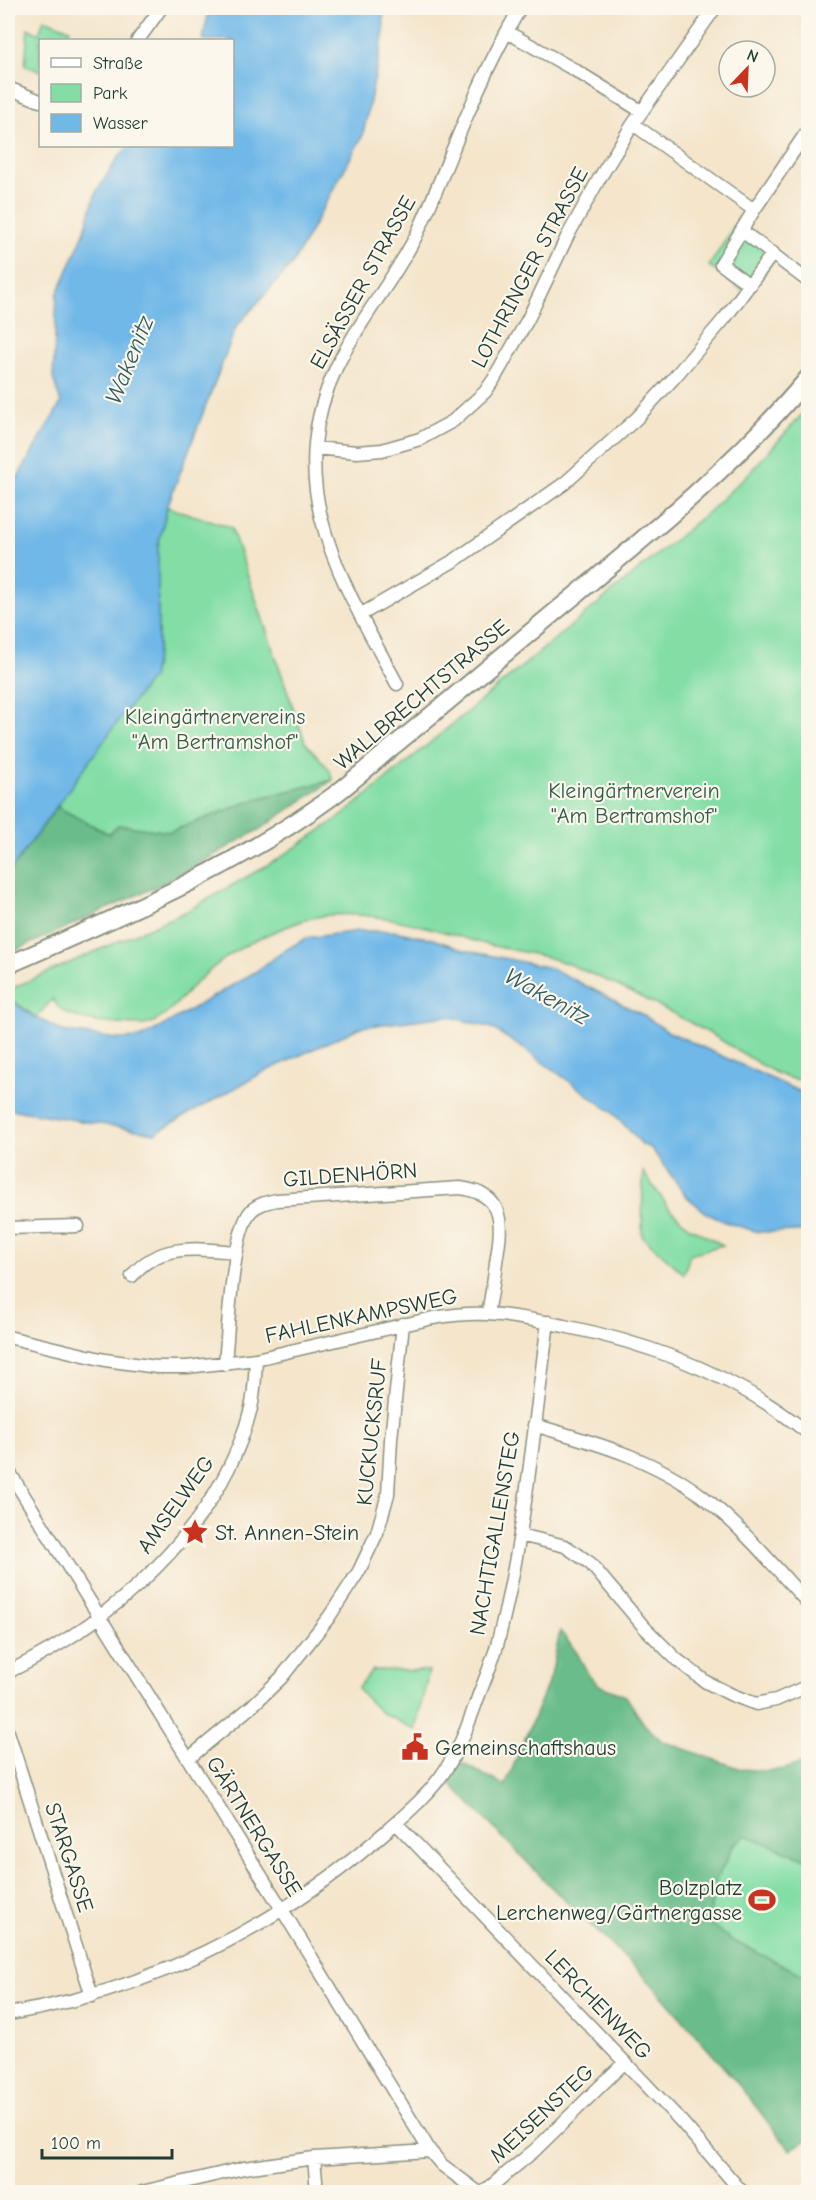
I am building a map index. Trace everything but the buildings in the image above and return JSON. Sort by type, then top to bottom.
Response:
[{"type":"main road","name":"WALLBRECHTSTRASSE","points":[[8,977],[117,918],[218,868],[266,841],[333,796],[697,492],[771,420],[808,378]]},
{"type":"main road","name":"WALLBRECHTSTRASSE","points":[[8,965],[132,922],[233,872],[339,804],[702,502],[742,464],[808,392]]},
{"type":"street","points":[[139,39],[161,8]]},
{"type":"street","name":"ELSÄSSER STRASSE","points":[[397,684],[338,571],[326,540],[315,496],[315,448],[321,410],[338,365],[405,258],[469,111],[520,8]]},
{"type":"street","name":"LOTHRINGER STRASSE","points":[[315,448],[357,452],[382,450],[420,439],[453,421],[485,392],[495,379],[528,319],[584,205],[633,124],[715,8]]},
{"type":"street","points":[[507,32],[642,111]]},
{"type":"street","points":[[8,88],[39,101]]},
{"type":"street","points":[[633,124],[754,210]]},
{"type":"street","points":[[750,285],[721,264],[808,130]]},
{"type":"street","points":[[742,231],[808,281]]},
{"type":"street","points":[[360,615],[455,561],[565,483],[637,418],[673,379],[773,254]]},
{"type":"street","name":"GILDENHÖRN","points":[[225,1364],[237,1252],[243,1226],[251,1212],[261,1204],[277,1200],[432,1189],[471,1189],[483,1194],[493,1203],[500,1216],[501,1225],[488,1314]]},
{"type":"street","points":[[8,1228],[78,1226]]},
{"type":"street","points":[[132,1276],[141,1265],[171,1251],[191,1249],[237,1252]]},
{"type":"street","name":"FAHLENKAMPSWEG","points":[[8,1337],[105,1360],[157,1367],[187,1367],[256,1359],[403,1324],[461,1314],[488,1314],[548,1322],[616,1338],[676,1358],[744,1389],[808,1433]]},
{"type":"street","name":"NACHTIGALLENSTEG","points":[[8,2014],[92,1996],[187,1961],[238,1936],[283,1911],[342,1869],[396,1823],[434,1785],[449,1765],[460,1742],[499,1639],[520,1535],[548,1322]]},
{"type":"street","name":"KUCKUCKSRUF","points":[[188,1759],[252,1706],[281,1678],[329,1617],[359,1571],[377,1533],[388,1494],[391,1439],[403,1324]]},
{"type":"street","name":"AMSELWEG","points":[[8,1672],[43,1655],[131,1592],[160,1564],[184,1535],[219,1484],[240,1444],[254,1389],[256,1359]]},
{"type":"street","points":[[534,1425],[606,1446],[654,1467],[701,1495],[745,1534],[808,1603]]},
{"type":"street","name":"GÄRTNERGASSE","points":[[8,1470],[430,2151],[442,2165],[478,2193]]},
{"type":"street","points":[[520,1535],[566,1546],[590,1563],[660,1643],[706,1682],[723,1691],[756,1704],[776,1701],[808,1686]]},
{"type":"street","name":"STARGASSE","points":[[8,1732],[92,1996]]},
{"type":"street","name":"LERCHENWEG","points":[[396,1823],[680,2120],[742,2193]]},
{"type":"street","name":"MEISENSTEG","points":[[484,2193],[535,2150],[625,2062]]},
{"type":"street","points":[[142,2193],[244,2168],[314,2158],[430,2151]]},
{"type":"street","points":[[314,2158],[317,2193]]},
{"type":"green space","points":[[44,19],[70,29],[66,39],[39,39],[39,71],[25,66],[28,28],[39,34]]},
{"type":"green space","points":[[735,225],[778,253],[749,295],[709,266]]},
{"type":"green space","name":"Kleingärtnerverein \"Am Bertramshof\"","points":[[808,408],[808,1081],[788,1078],[776,1073],[675,1015],[571,965],[434,929],[367,916],[345,914],[305,920],[252,942],[210,971],[164,1016],[144,1025],[107,1023],[80,1018],[59,1008],[53,999],[36,1017],[8,997],[8,990],[187,911],[278,859],[343,815],[707,513],[749,473]]},
{"type":"green space","name":"Kleingärtnervereins \"Am Bertramshof\"","points":[[167,507],[231,527],[305,742],[329,769],[333,780],[256,799],[170,832],[118,825],[109,834],[57,807],[83,765],[152,678],[158,646],[158,546]]},
{"type":"green space","points":[[333,780],[260,829],[166,882],[16,950],[8,950],[8,874],[57,807],[109,834],[118,825],[170,832],[256,799]]},
{"type":"green space","points":[[643,1172],[669,1208],[689,1227],[723,1245],[690,1254],[684,1274],[642,1236]]},
{"type":"green space","points":[[560,1631],[577,1653],[590,1677],[601,1686],[626,1696],[644,1724],[662,1741],[741,1769],[765,1771],[785,1769],[808,1761],[808,1860],[746,1835],[734,1844],[713,1887],[709,1924],[733,1941],[808,1977],[808,2139],[790,2150],[738,2084],[650,1982],[555,1891],[447,1780],[460,1762],[505,1786],[551,1676]]},
{"type":"green space","points":[[373,1670],[429,1671],[415,1730],[380,1712],[357,1689]]},
{"type":"green space","points":[[746,1835],[808,1860],[808,1977],[733,1941],[709,1924],[713,1887],[734,1844]]},
{"type":"water","name":"Wakenitz","points":[[209,8],[383,8],[384,32],[363,135],[293,263],[236,327],[167,507],[158,546],[158,646],[152,678],[124,713],[8,874],[8,494],[61,403],[53,378],[57,295],[84,233],[96,192],[118,158],[128,147],[234,147],[234,39],[203,39]]},
{"type":"water","name":"Wakenitz","points":[[358,931],[393,931],[433,939],[464,950],[551,968],[643,1015],[667,1031],[807,1095],[808,1231],[758,1232],[708,1214],[687,1197],[651,1148],[643,1145],[612,1112],[492,1028],[447,1016],[361,1027],[262,1073],[155,1133],[8,1109],[8,998],[33,1016],[62,1031],[117,1039],[140,1038],[255,972],[306,938]]},
{"type":"place","name":"St. Annen-Stein","points":[[195,1532]]},
{"type":"place","name":"Gemeinschaftshaus","points":[[415,1747]]},
{"type":"place","name":"Bolzplatz Lerchenweg/Gärtnergasse","points":[[762,1900]]}]
